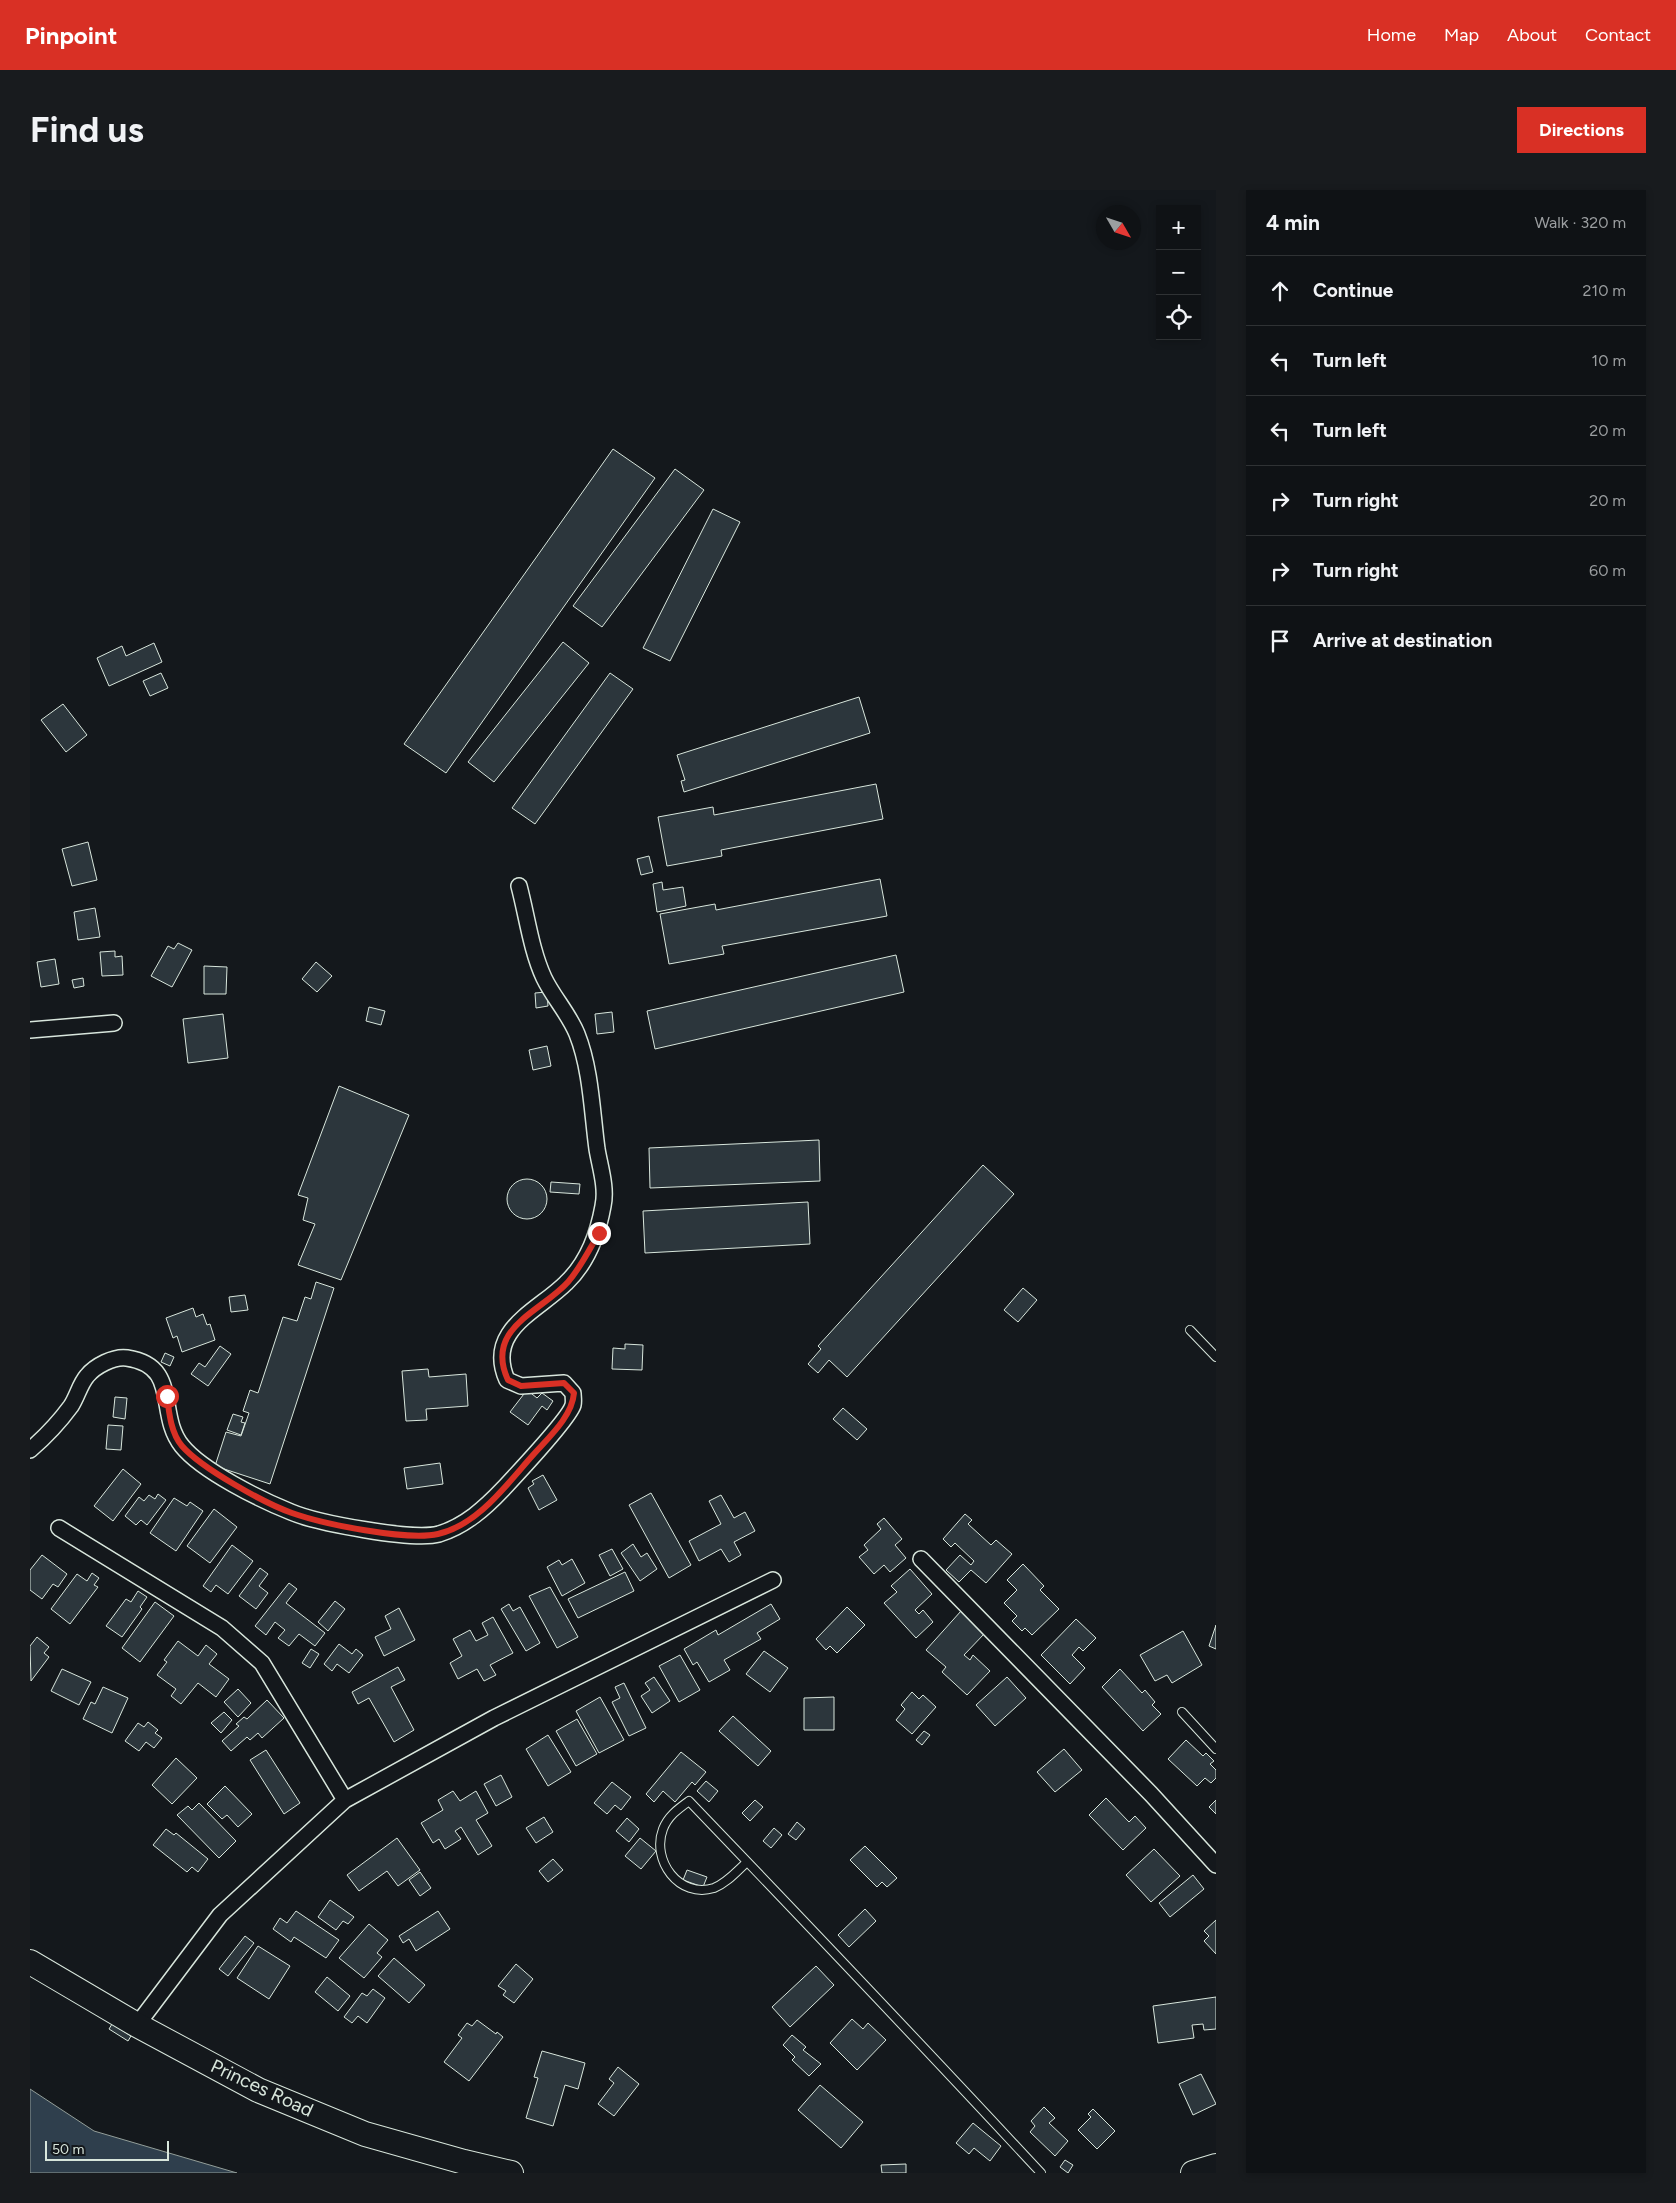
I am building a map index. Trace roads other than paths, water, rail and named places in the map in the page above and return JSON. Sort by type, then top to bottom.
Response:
[{"type":"main road","name":"Princes Road","points":[[30,1962],[137,2024],[258,2090],[365,2134],[464,2162],[511,2173]]},
{"type":"main road","points":[[1193,2173],[1216,2166]]},
{"type":"street","points":[[30,1450],[71,1406],[87,1376],[106,1362],[125,1357],[146,1362],[161,1376],[171,1423],[181,1445],[200,1464],[241,1488],[292,1513],[402,1535],[438,1534],[465,1522],[483,1509],[555,1430],[573,1405],[574,1393],[564,1383],[521,1386],[508,1380],[501,1365],[504,1344],[517,1323],[567,1283],[583,1262],[599,1233],[604,1200],[585,1062],[577,1033],[544,978],[536,955],[519,886]]},
{"type":"street","points":[[30,1030],[114,1023]]},
{"type":"street","points":[[59,1528],[222,1628],[262,1664],[345,1800]]},
{"type":"street","points":[[921,1559],[1151,1794],[1216,1865]]},
{"type":"street","points":[[137,2024],[220,1915],[345,1800],[494,1718],[773,1580]]},
{"type":"lane","points":[[1190,1330],[1216,1357]]},
{"type":"lane","points":[[1182,1712],[1216,1749]]},
{"type":"lane","points":[[747,1862],[722,1884],[715,1887],[701,1890],[686,1886],[668,1872],[661,1857],[660,1838],[662,1830],[670,1816],[689,1801],[747,1862],[1041,2173]]},
{"type":"water","points":[[30,2089],[94,2131],[237,2173],[30,2173]]}]
